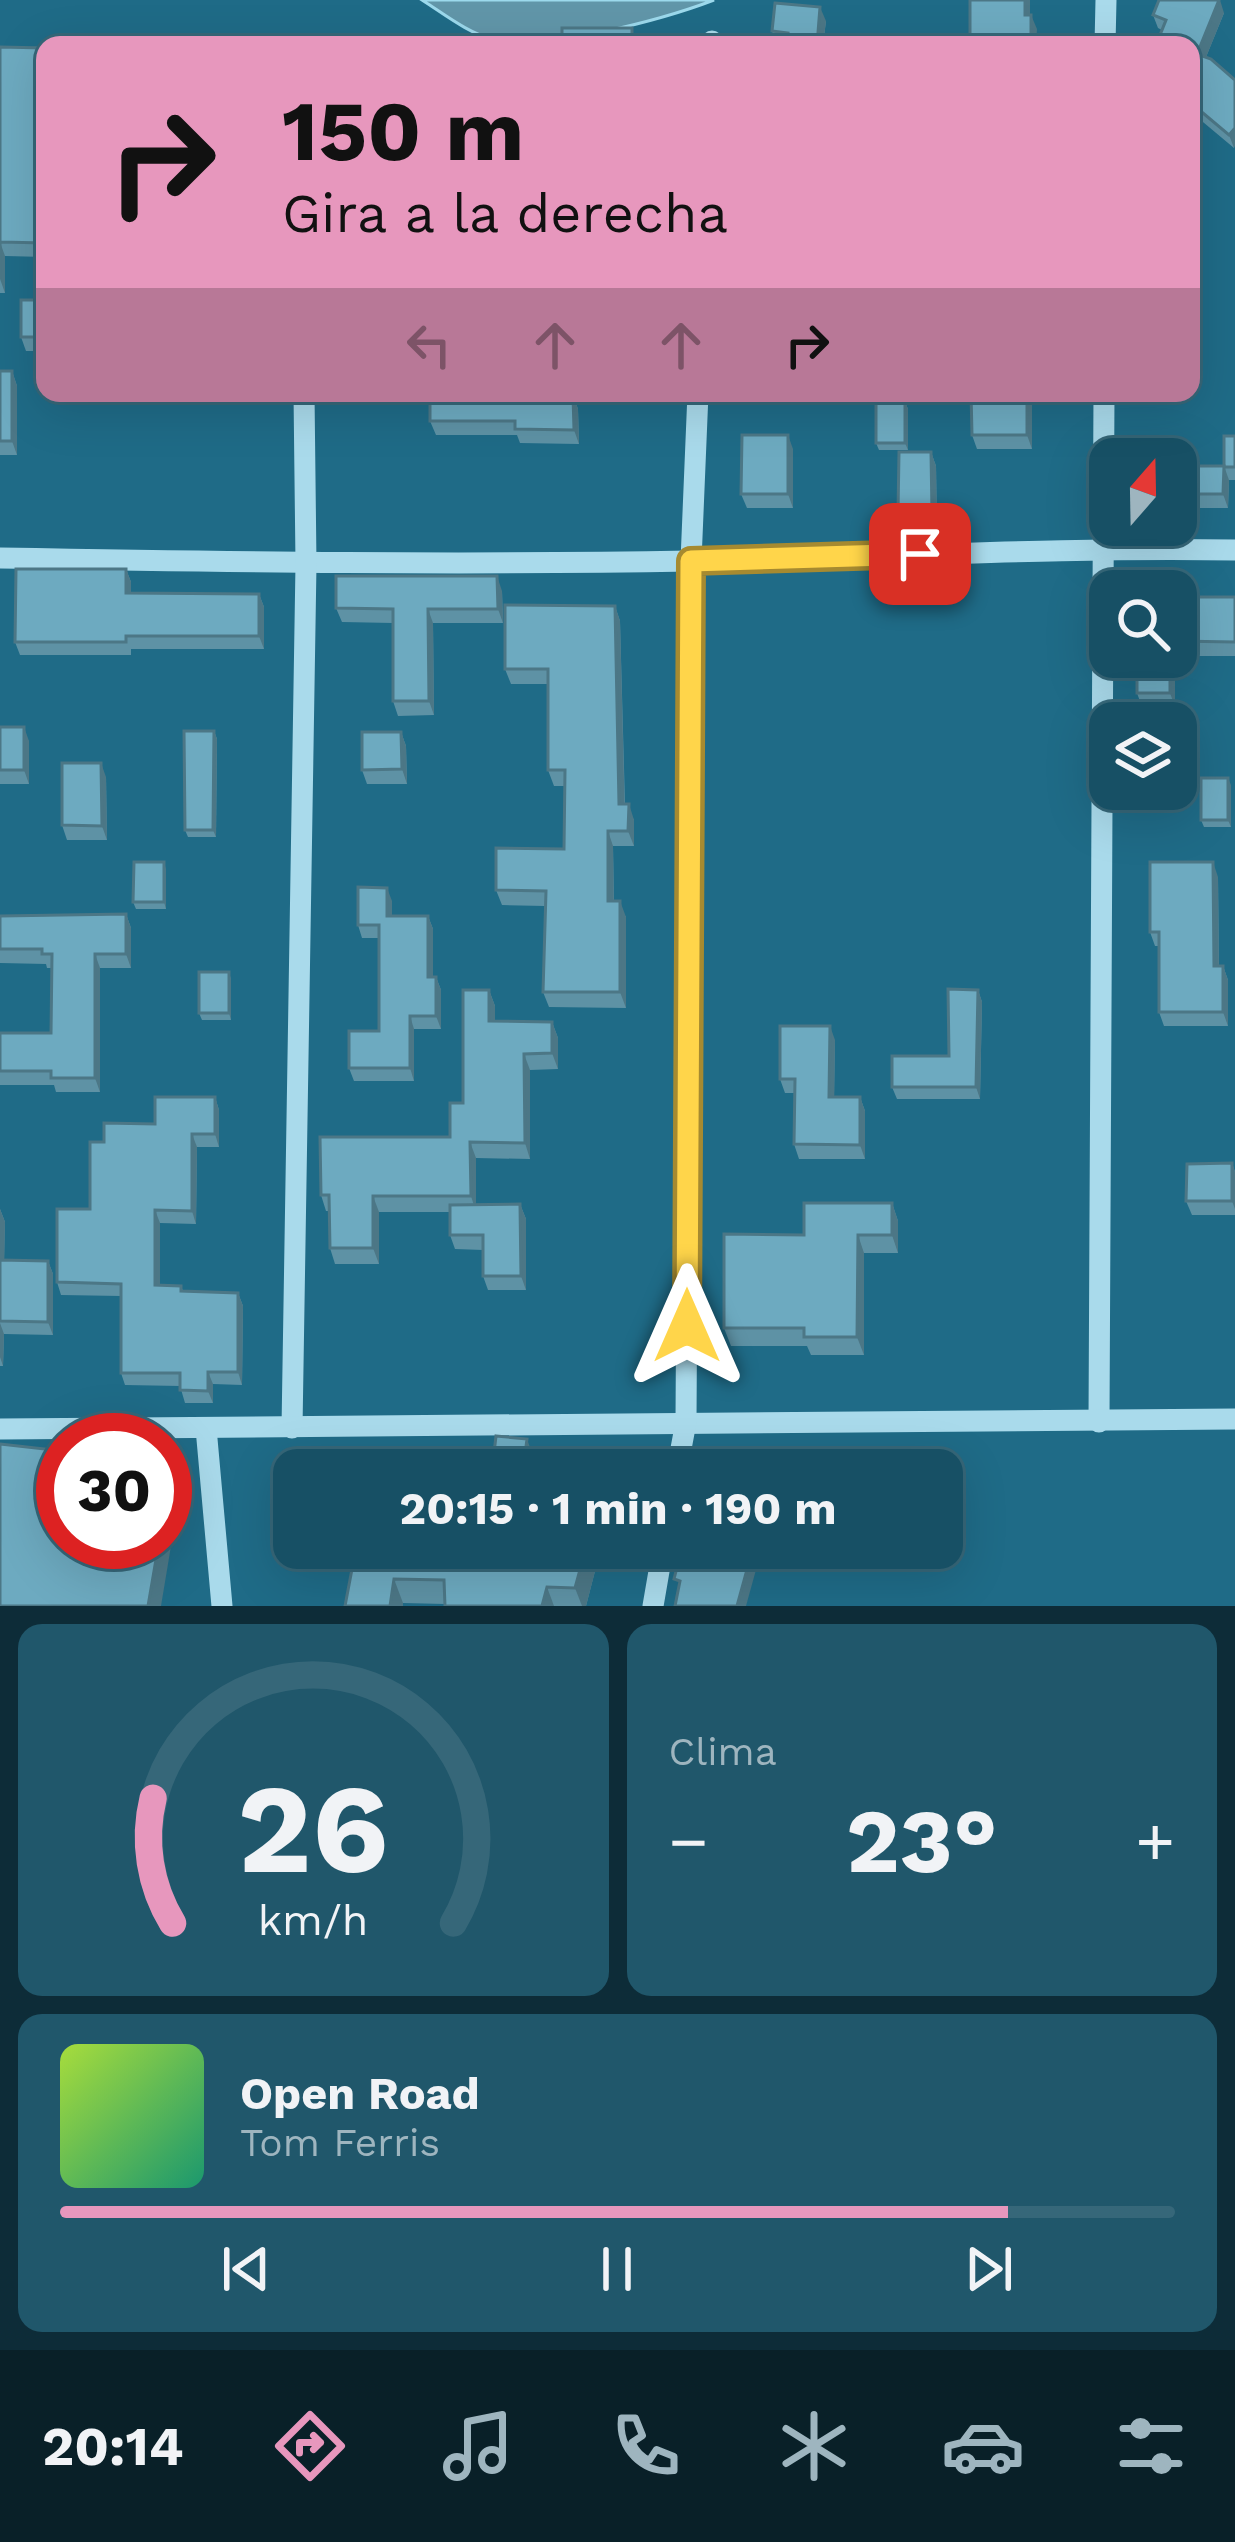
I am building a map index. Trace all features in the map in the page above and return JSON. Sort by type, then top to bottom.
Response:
[{"type":"street","points":[[1106,0],[1106,36]]},
{"type":"street","points":[[292,1428],[306,564],[304,402]]},
{"type":"street","points":[[681,1449],[686,1422],[691,561],[698,402]]},
{"type":"street","points":[[1099,1422],[1104,402]]},
{"type":"street","points":[[0,558],[306,564],[691,561],[1104,548],[1235,550]]},
{"type":"street","points":[[0,1429],[1235,1419]]},
{"type":"street","points":[[206,1429],[222,1606]]},
{"type":"street","points":[[653,1606],[659,1569]]},
{"type":"water","points":[[422,0],[714,0],[578,36],[484,36]]},
{"type":"building","points":[[970,0],[1025,0],[1031,36],[970,36]]},
{"type":"building","points":[[1159,0],[1219,0],[1200,47],[1200,36],[1160,36],[1166,20],[1153,15]]},
{"type":"building","points":[[775,3],[820,7],[818,36],[772,31]]},
{"type":"building","points":[[562,28],[632,28],[632,36],[562,36]]},
{"type":"building","points":[[0,47],[36,48],[36,243],[0,242]]},
{"type":"building","points":[[1200,55],[1235,80],[1235,128],[1229,135],[1200,111]]},
{"type":"building","points":[[21,300],[36,300],[36,337],[21,337]]},
{"type":"building","points":[[0,371],[12,371],[12,441],[0,441]]},
{"type":"building","points":[[430,402],[573,402],[574,430],[515,429],[515,421],[430,421]]},
{"type":"building","points":[[876,402],[905,402],[905,443],[876,443]]},
{"type":"building","points":[[971,402],[1027,402],[1027,435],[972,435]]},
{"type":"building","points":[[742,435],[788,435],[788,494],[741,494]]},
{"type":"building","points":[[1224,436],[1235,436],[1235,467],[1224,467]]},
{"type":"building","points":[[899,452],[931,452],[932,512],[898,512]]},
{"type":"building","points":[[1197,466],[1224,466],[1223,494],[1197,494]]},
{"type":"building","points":[[16,569],[126,569],[126,593],[259,594],[259,636],[15,642]]},
{"type":"building","points":[[336,576],[497,576],[498,609],[428,609],[429,701],[393,701],[393,609],[336,608]]},
{"type":"building","points":[[1197,597],[1235,597],[1235,642],[1197,641]]},
{"type":"building","points":[[505,605],[615,606],[619,804],[629,804],[628,831],[608,831],[608,901],[620,901],[620,992],[543,992],[546,891],[496,890],[496,848],[564,849],[565,770],[548,770],[548,669],[505,669]]},
{"type":"building","points":[[1137,678],[1170,678],[1170,693],[1137,693]]},
{"type":"building","points":[[0,727],[24,727],[24,770],[0,770]]},
{"type":"building","points":[[184,731],[214,731],[213,830],[185,830]]},
{"type":"building","points":[[362,732],[401,732],[402,769],[362,770]]},
{"type":"building","points":[[62,763],[101,763],[102,826],[62,825]]},
{"type":"building","points":[[1201,778],[1228,778],[1228,820],[1201,820]]},
{"type":"building","points":[[134,862],[164,862],[164,902],[133,902]]},
{"type":"building","points":[[1150,862],[1213,862],[1214,966],[1223,966],[1223,1012],[1159,1012],[1159,932],[1150,932]]},
{"type":"building","points":[[358,887],[387,888],[387,916],[428,916],[428,977],[436,977],[436,1016],[410,1016],[410,1068],[349,1068],[349,1031],[379,1031],[379,925],[358,925]]},
{"type":"building","points":[[126,914],[126,954],[95,954],[95,1078],[51,1078],[51,1071],[0,1071],[0,1033],[51,1033],[52,954],[42,954],[42,949],[0,949],[0,916]]},
{"type":"building","points":[[199,972],[229,972],[229,1013],[199,1013]]},
{"type":"building","points":[[948,989],[978,990],[976,1087],[892,1087],[892,1056],[949,1056]]},
{"type":"building","points":[[463,990],[489,990],[489,1021],[552,1022],[552,1053],[524,1054],[525,1143],[470,1142],[471,1196],[373,1196],[373,1248],[330,1248],[329,1195],[321,1195],[320,1137],[450,1137],[450,1103],[463,1103]]},
{"type":"building","points":[[780,1026],[830,1026],[829,1097],[860,1097],[860,1145],[794,1144],[795,1079],[780,1079]]},
{"type":"building","points":[[155,1097],[215,1097],[215,1134],[192,1134],[192,1211],[155,1210],[155,1285],[238,1293],[238,1372],[208,1372],[208,1391],[180,1390],[180,1373],[121,1373],[121,1284],[57,1282],[57,1209],[90,1209],[90,1142],[104,1142],[104,1123],[155,1124]]},
{"type":"building","points":[[1232,1163],[1232,1201],[1186,1201],[1187,1164]]},
{"type":"building","points":[[804,1203],[892,1203],[892,1235],[858,1235],[857,1337],[804,1337],[804,1328],[724,1328],[724,1234],[804,1235]]},
{"type":"building","points":[[520,1204],[521,1276],[483,1276],[483,1235],[450,1235],[450,1205]]},
{"type":"building","points":[[0,1260],[48,1261],[48,1322],[0,1321]]},
{"type":"building","points":[[496,1436],[527,1439],[526,1449],[494,1449]]},
{"type":"building","points":[[0,1444],[36,1448],[36,1569],[154,1569],[148,1606],[0,1606]]},
{"type":"building","points":[[352,1569],[580,1569],[575,1588],[547,1587],[542,1606],[445,1606],[444,1580],[394,1579],[390,1606],[345,1606]]},
{"type":"building","points":[[677,1569],[747,1569],[737,1606],[675,1606],[680,1581],[674,1579]]},
{"type":"route","points":[[687,1326],[691,561],[920,554]]}]
